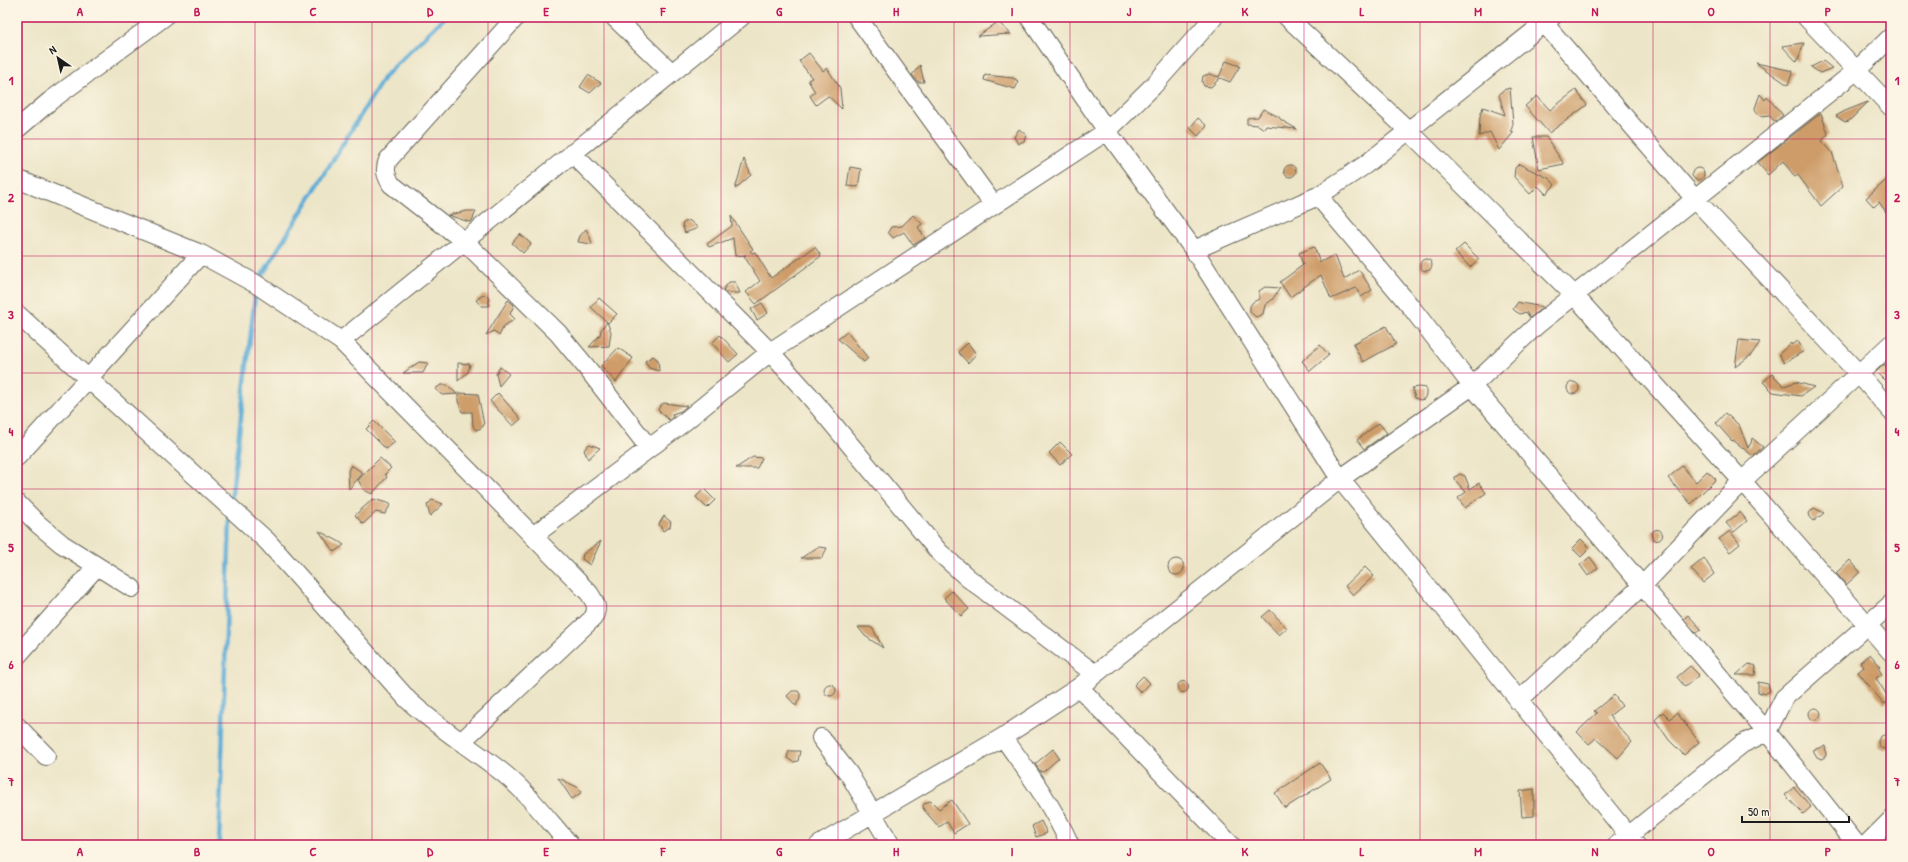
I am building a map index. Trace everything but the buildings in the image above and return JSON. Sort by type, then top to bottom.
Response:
[{"type":"street","points":[[17,129],[50,101],[164,17]]},
{"type":"street","points":[[516,17],[388,160],[385,167],[386,176],[392,184],[464,241],[558,333],[649,448]]},
{"type":"street","points":[[614,17],[672,72]]},
{"type":"street","points":[[341,341],[741,17]]},
{"type":"street","points":[[857,17],[994,204]]},
{"type":"street","points":[[1029,17],[1107,131],[1194,250],[1340,479],[1518,701],[1627,842],[1742,744],[1767,732],[1784,698],[1891,604]]},
{"type":"street","points":[[533,536],[684,422],[770,352],[1107,131],[1153,86],[1214,17]]},
{"type":"street","points":[[1287,17],[1408,130],[1575,296],[1742,481],[1891,652]]},
{"type":"street","points":[[1806,17],[1856,72],[1891,107]]},
{"type":"street","points":[[1194,250],[1318,196],[1365,165],[1548,20],[1695,199],[1859,374],[1891,411]]},
{"type":"street","points":[[819,845],[1003,737],[1079,687],[1340,479],[1472,386],[1537,325],[1856,72],[1891,37]]},
{"type":"street","points":[[572,153],[770,352],[832,422],[939,552],[968,578],[1095,674]]},
{"type":"street","points":[[17,179],[201,254],[256,284],[341,341],[589,593],[596,605],[597,611],[593,618],[461,742]]},
{"type":"street","points":[[1318,196],[1411,306],[1472,386],[1767,732],[1857,845]]},
{"type":"street","points":[[17,457],[201,254]]},
{"type":"street","points":[[17,314],[267,541],[408,700],[426,717],[499,770],[525,792],[570,845]]},
{"type":"street","points":[[1518,701],[1642,585],[1742,481],[1891,344]]},
{"type":"street","points":[[17,503],[38,524],[62,544],[132,588]]},
{"type":"street","points":[[17,656],[97,566]]},
{"type":"street","points":[[1079,687],[1231,845]]},
{"type":"street","points":[[17,726],[46,756]]},
{"type":"street","points":[[1003,737],[1038,786],[1060,822],[1070,845]]},
{"type":"street","points":[[821,738],[849,774],[891,845]]},
{"type":"street","points":[[1866,845],[1891,820]]},
{"type":"waterway","points":[[258,282],[384,77],[445,17]]},
{"type":"waterway","points":[[231,502],[256,288]]},
{"type":"waterway","points":[[219,845],[230,515]]}]
